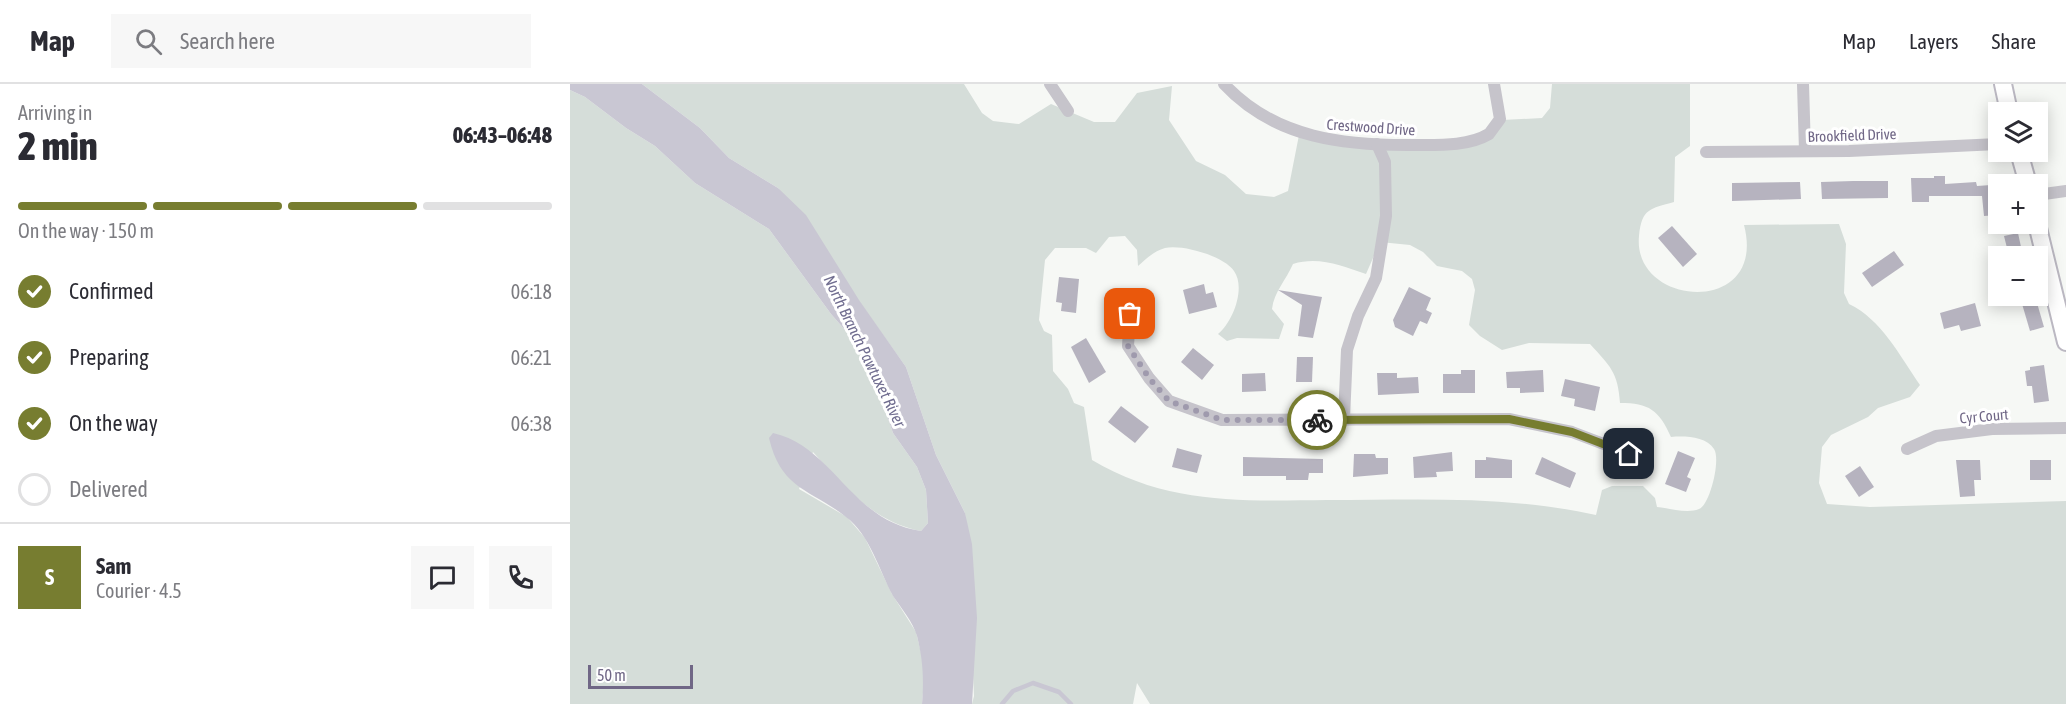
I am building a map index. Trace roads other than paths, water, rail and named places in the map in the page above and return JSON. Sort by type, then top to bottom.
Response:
[{"type":"street","points":[[1050,84],[1068,111]]},
{"type":"street","name":"Crestwood Drive","points":[[1224,84],[1244,103],[1266,117],[1306,135],[1339,142],[1377,144],[1451,144],[1485,137],[1494,130],[1500,119],[1494,84]]},
{"type":"street","points":[[1803,84],[1805,151]]},
{"type":"street","points":[[2003,84],[2007,102]]},
{"type":"street","points":[[1344,419],[1347,350],[1358,316],[1376,278],[1386,216],[1385,162],[1377,144]]},
{"type":"street","name":"Brookfield Drive","points":[[1706,152],[1988,144]]},
{"type":"street","points":[[2048,193],[2066,191]]},
{"type":"street","points":[[2039,234],[2066,342]]},
{"type":"street","points":[[1130,314],[1128,346],[1149,378],[1169,401],[1222,420],[1287,422],[1344,419],[1509,419],[1572,432],[1629,454]]},
{"type":"street","name":"Cyr Court","points":[[1907,449],[1936,436],[1992,429],[2066,428]]},
{"type":"water","name":"North Branch Pawtuxet River","points":[[570,84],[642,84],[700,128],[729,158],[778,188],[806,215],[859,300],[906,367],[936,455],[965,513],[972,544],[977,618],[972,704],[922,704],[921,653],[917,636],[910,620],[893,596],[868,543],[862,533],[846,517],[789,478],[774,455],[769,438],[773,433],[794,441],[812,453],[859,499],[877,513],[897,524],[921,531],[928,523],[926,490],[917,467],[893,433],[866,354],[831,314],[769,229],[695,183],[655,146],[626,128],[585,97],[570,90]]},
{"type":"waterway","points":[[1002,704],[1013,691],[1033,683],[1059,692],[1071,704]]}]
